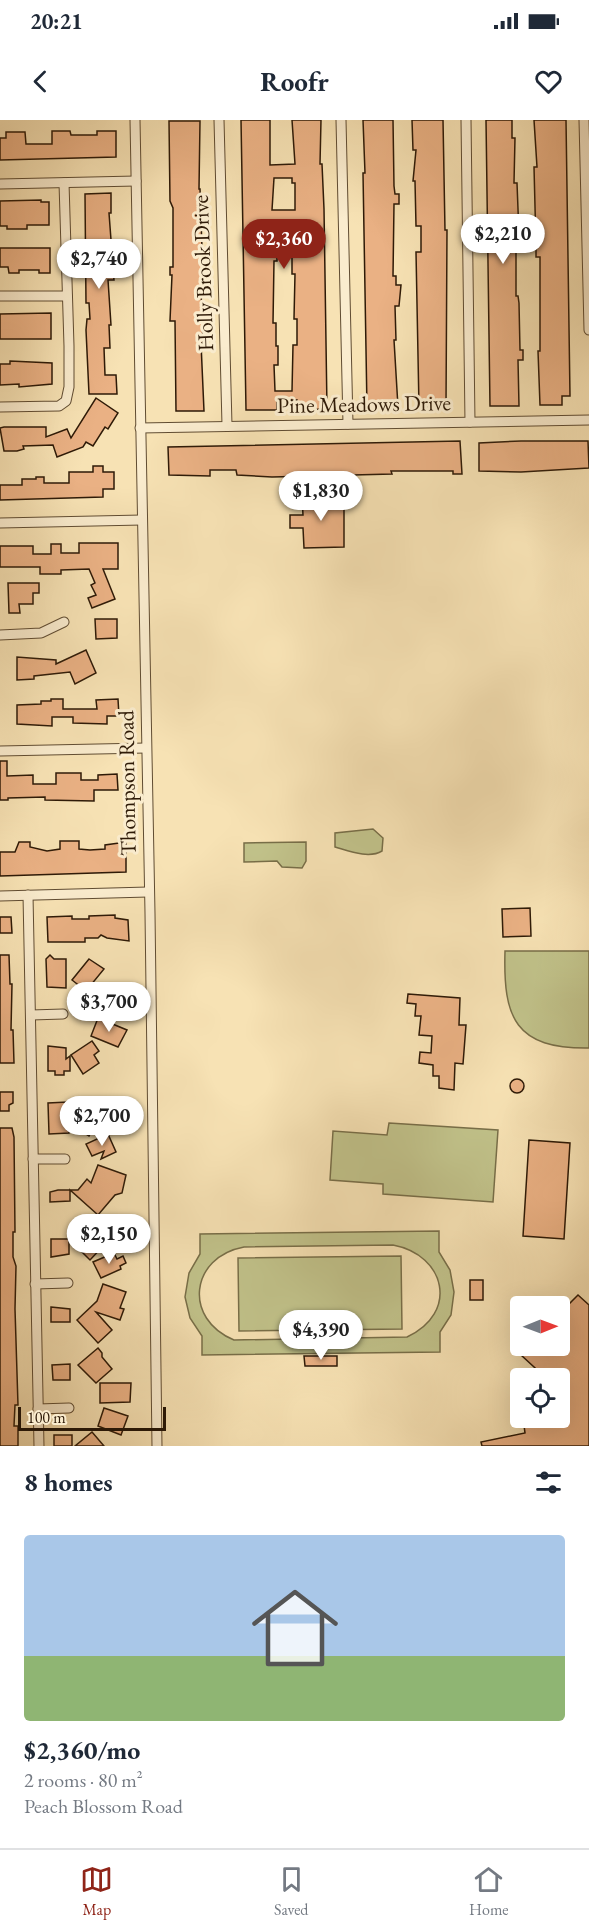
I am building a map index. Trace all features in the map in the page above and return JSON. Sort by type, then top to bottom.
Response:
[{"type":"street","name":"Thompson Road","points":[[135,120],[157,1446]]},
{"type":"street","name":"Holly Brook Drive","points":[[219,120],[227,425]]},
{"type":"street","points":[[341,120],[348,424]]},
{"type":"street","points":[[466,120],[470,422]]},
{"type":"street","points":[[584,120],[589,330]]},
{"type":"street","points":[[0,184],[136,181]]},
{"type":"street","points":[[0,407],[59,406],[66,401],[69,387],[64,183]]},
{"type":"street","points":[[0,296],[67,296]]},
{"type":"street","name":"Pine Meadows Drive","points":[[140,428],[589,420]]},
{"type":"street","points":[[0,524],[142,520]]},
{"type":"street","points":[[0,635],[41,633],[64,622]]},
{"type":"street","points":[[0,751],[146,748]]},
{"type":"street","points":[[0,896],[148,892]]},
{"type":"street","points":[[28,895],[39,1446]]},
{"type":"street","points":[[31,1015],[63,1014]]},
{"type":"street","points":[[33,1159],[64,1160]]},
{"type":"street","points":[[35,1284],[68,1284]]},
{"type":"street","points":[[38,1409],[69,1408]]},
{"type":"green space","points":[[373,829],[383,838],[382,851],[365,854],[335,847],[335,833]]},
{"type":"green space","points":[[306,842],[306,861],[302,868],[282,867],[277,861],[244,862],[244,843]]},
{"type":"green space","points":[[505,951],[589,951],[589,1048],[544,1043],[529,1035],[518,1025],[507,995]]},
{"type":"green space","points":[[389,1123],[498,1130],[493,1202],[383,1194],[383,1184],[330,1180],[333,1131],[387,1135]]},
{"type":"green space","points":[[439,1231],[439,1252],[450,1270],[454,1292],[451,1315],[440,1332],[440,1352],[202,1355],[202,1336],[190,1318],[185,1297],[189,1273],[200,1254],[200,1234]],"holes":[[[393,1245],[411,1251],[425,1260],[434,1272],[439,1286],[439,1300],[434,1314],[424,1327],[407,1337],[234,1340],[218,1330],[206,1318],[201,1304],[200,1289],[204,1275],[212,1263],[226,1253],[244,1247]]]},
{"type":"green space","points":[[401,1256],[402,1329],[239,1331],[238,1258]]},
{"type":"building","points":[[241,120],[270,120],[270,165],[295,164],[292,120],[321,120],[320,164],[322,164],[324,209],[327,409],[297,410],[297,400],[277,400],[277,410],[246,410]],"holes":[[[274,178],[292,178],[292,183],[295,183],[295,210],[272,210]],[[292,228],[292,274],[295,274],[294,319],[297,319],[297,345],[293,345],[292,391],[275,391],[274,365],[278,365],[278,346],[276,346],[276,323],[273,323],[277,229]]]},
{"type":"building","points":[[363,120],[393,120],[394,186],[395,194],[399,194],[399,204],[394,204],[393,276],[396,276],[396,285],[401,285],[399,306],[395,306],[396,340],[394,340],[398,407],[367,408]]},
{"type":"building","points":[[412,120],[443,120],[445,230],[447,230],[446,407],[419,407],[416,252],[421,252],[421,226],[416,226],[415,181],[413,181],[416,150],[413,150]]},
{"type":"building","points":[[486,120],[512,120],[512,138],[515,138],[514,183],[517,183],[519,235],[516,235],[516,296],[518,296],[519,303],[520,350],[523,350],[523,360],[518,360],[519,406],[490,406]]},
{"type":"building","points":[[534,120],[566,120],[570,396],[562,396],[562,405],[540,405],[538,351],[540,351],[540,257],[536,257],[534,167],[537,167]]},
{"type":"building","points":[[169,121],[200,121],[199,189],[203,279],[203,289],[201,289],[203,343],[201,343],[204,411],[176,411],[175,321],[170,321],[173,208],[170,201]]},
{"type":"building","points":[[52,131],[70,131],[71,135],[97,135],[97,131],[116,131],[116,157],[0,160],[0,138],[6,138],[6,132],[25,132],[26,144],[52,144]]},
{"type":"building","points":[[111,193],[111,213],[109,213],[114,280],[108,280],[110,348],[104,348],[105,375],[116,375],[117,394],[89,394],[86,330],[87,319],[90,319],[89,303],[86,303],[85,194]]},
{"type":"building","points":[[41,200],[41,202],[49,202],[49,225],[27,225],[27,229],[7,229],[7,226],[0,226],[0,201]]},
{"type":"building","points":[[0,248],[50,248],[50,273],[39,273],[39,270],[19,270],[19,273],[9,273],[8,267],[0,267]]},
{"type":"building","points":[[51,313],[51,339],[0,339],[0,314]]},
{"type":"building","points":[[10,361],[52,363],[52,384],[19,387],[19,384],[0,385],[0,364],[10,364]]},
{"type":"building","points":[[96,398],[118,413],[108,429],[105,427],[93,446],[86,442],[83,447],[57,457],[53,445],[23,446],[24,449],[17,451],[4,451],[0,428],[4,427],[46,427],[46,437],[67,429],[71,438]]},
{"type":"building","points":[[460,441],[462,474],[453,474],[453,471],[391,471],[392,474],[272,477],[237,475],[236,470],[210,470],[210,476],[169,475],[168,447]]},
{"type":"building","points":[[588,441],[589,468],[521,472],[479,471],[479,443]]},
{"type":"building","points":[[93,466],[103,466],[103,472],[114,472],[114,489],[103,489],[103,497],[0,500],[0,485],[22,485],[22,479],[36,479],[36,477],[44,477],[44,483],[69,483],[69,472],[93,472]]},
{"type":"building","points":[[302,496],[344,496],[344,547],[304,548],[303,528],[290,528],[290,515],[303,515]]},
{"type":"building","points":[[79,543],[118,543],[118,569],[103,569],[115,599],[92,608],[88,598],[96,595],[91,585],[95,583],[89,569],[61,570],[61,574],[40,574],[40,567],[0,567],[0,546],[33,546],[33,554],[51,554],[51,544],[61,544],[61,553],[79,553]]},
{"type":"building","points":[[8,583],[39,583],[39,593],[33,593],[33,604],[19,604],[20,613],[9,613]]},
{"type":"building","points":[[95,619],[117,619],[117,638],[96,639]]},
{"type":"building","points":[[86,650],[96,673],[75,684],[70,672],[17,680],[17,657],[56,660],[56,664]]},
{"type":"building","points":[[51,699],[63,699],[63,709],[97,709],[96,700],[118,699],[119,716],[107,716],[107,724],[73,723],[73,717],[52,717],[52,726],[17,724],[17,705],[41,704],[41,701],[51,701]]},
{"type":"building","points":[[0,761],[7,761],[7,776],[33,775],[33,784],[56,784],[56,773],[81,773],[81,780],[98,780],[98,775],[117,774],[118,790],[94,790],[94,801],[45,800],[45,797],[0,800]]},
{"type":"building","points":[[60,841],[79,841],[79,849],[90,850],[105,849],[105,845],[126,842],[126,872],[0,876],[0,852],[15,852],[19,842],[30,842],[30,847],[47,851],[60,849]]},
{"type":"building","points":[[530,908],[531,936],[503,937],[502,909]]},
{"type":"building","points":[[115,915],[115,918],[128,920],[129,941],[101,935],[98,938],[85,938],[85,942],[48,942],[47,917],[72,916],[72,919],[89,919],[89,916]]},
{"type":"building","points":[[0,917],[11,917],[12,933],[0,933]]},
{"type":"building","points":[[0,955],[9,955],[14,1063],[0,1063]]},
{"type":"building","points":[[50,955],[54,959],[66,959],[66,988],[47,987],[46,959]]},
{"type":"building","points":[[89,959],[104,969],[86,991],[72,980]]},
{"type":"building","points":[[109,987],[117,1008],[101,1014],[91,992]]},
{"type":"building","points":[[408,994],[460,998],[459,1025],[466,1025],[463,1064],[455,1063],[454,1090],[439,1088],[439,1076],[433,1076],[433,1065],[419,1063],[420,1052],[431,1053],[432,1036],[419,1035],[421,1016],[415,1016],[416,1004],[407,1003]]},
{"type":"building","points":[[98,1018],[127,1030],[118,1047],[91,1036]]},
{"type":"building","points":[[92,1041],[99,1051],[94,1055],[99,1063],[83,1074],[71,1055]]},
{"type":"building","points":[[48,1046],[66,1048],[66,1059],[70,1056],[70,1071],[64,1071],[64,1075],[55,1075],[55,1071],[48,1071]]},
{"type":"building","points":[[514,1079],[520,1079],[524,1086],[520,1093],[514,1093],[510,1089],[510,1083]]},
{"type":"building","points":[[0,1092],[13,1092],[13,1103],[9,1105],[9,1111],[0,1111]]},
{"type":"building","points":[[68,1102],[68,1107],[71,1107],[72,1126],[69,1124],[69,1133],[49,1134],[48,1103]]},
{"type":"building","points":[[85,1104],[102,1113],[89,1136],[73,1126]]},
{"type":"building","points":[[0,1128],[12,1128],[14,1137],[13,1257],[16,1266],[18,1405],[15,1405],[14,1426],[18,1426],[18,1446],[0,1446]]},
{"type":"building","points":[[108,1134],[116,1152],[101,1159],[104,1151],[92,1156],[86,1144]]},
{"type":"building","points":[[529,1140],[570,1143],[564,1239],[523,1236]]},
{"type":"building","points":[[98,1165],[126,1175],[122,1193],[115,1195],[98,1215],[70,1190],[78,1190],[87,1179],[91,1183]]},
{"type":"building","points":[[70,1190],[70,1201],[50,1202],[50,1192]]},
{"type":"building","points":[[89,1224],[106,1243],[90,1260],[82,1252],[88,1246],[77,1236]]},
{"type":"building","points":[[51,1239],[69,1239],[69,1254],[51,1257]]},
{"type":"building","points":[[114,1253],[117,1259],[123,1256],[126,1263],[120,1266],[121,1269],[101,1278],[93,1262]]},
{"type":"building","points":[[470,1280],[483,1280],[483,1300],[470,1300]]},
{"type":"building","points":[[103,1284],[126,1292],[120,1308],[124,1309],[120,1320],[96,1312],[112,1330],[98,1343],[77,1320],[97,1301]]},
{"type":"building","points":[[578,1295],[589,1305],[589,1446],[482,1446],[481,1442],[525,1433],[524,1428],[570,1428],[570,1368],[535,1368],[522,1356],[570,1356],[570,1303]]},
{"type":"building","points":[[51,1307],[70,1309],[70,1322],[51,1322]]},
{"type":"building","points":[[98,1348],[112,1369],[96,1383],[78,1365]]},
{"type":"building","points":[[304,1356],[337,1356],[337,1366],[305,1366]]},
{"type":"building","points":[[70,1364],[70,1380],[53,1380],[52,1365]]},
{"type":"building","points":[[100,1383],[131,1383],[130,1402],[100,1403]]},
{"type":"building","points":[[104,1408],[128,1416],[121,1435],[98,1426]]},
{"type":"building","points":[[92,1432],[104,1446],[75,1446]]},
{"type":"building","points":[[54,1435],[72,1435],[72,1446],[54,1446]]}]
